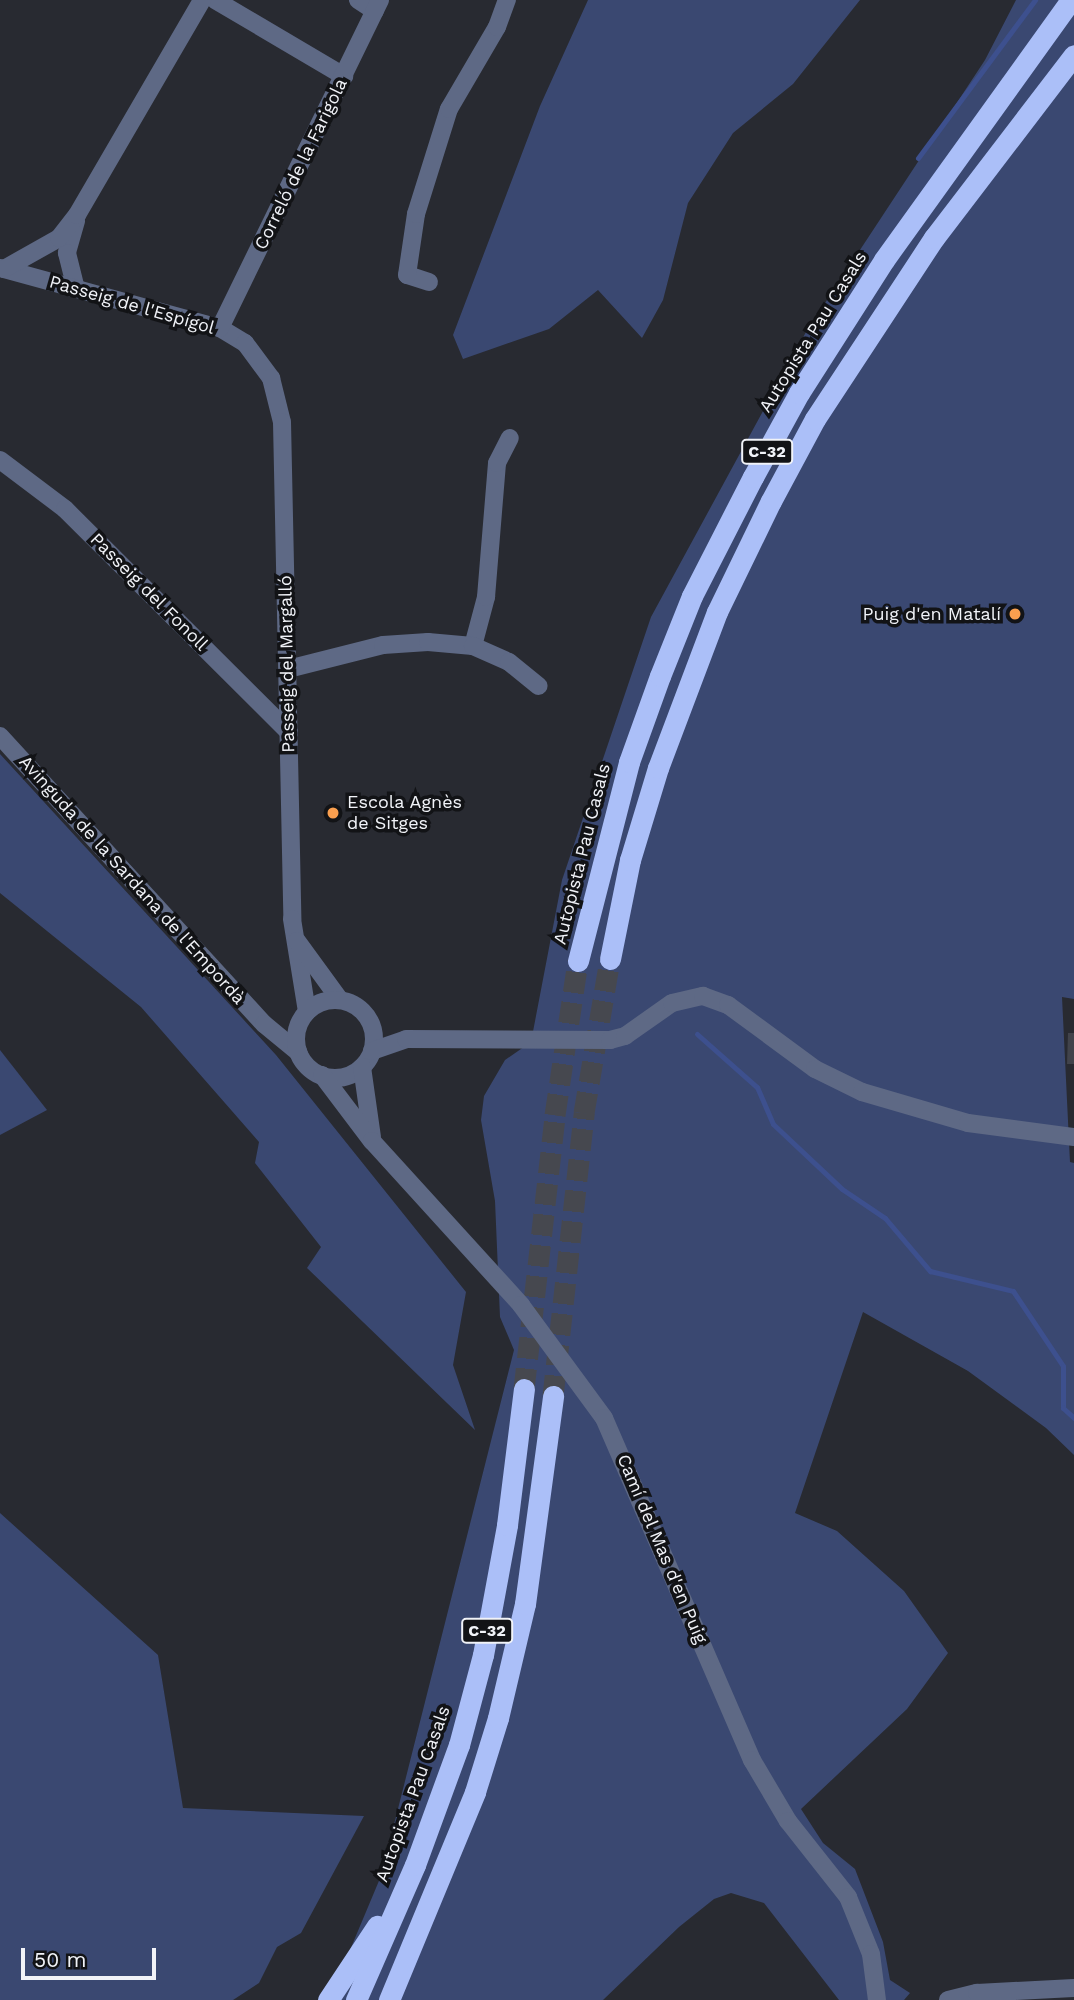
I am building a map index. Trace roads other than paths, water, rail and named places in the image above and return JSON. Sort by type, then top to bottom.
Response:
[{"type":"highway","name":"Autopista Pau Casals","points":[[578,961],[602,858],[655,688],[692,596],[752,477],[799,393],[884,260],[1070,0]]},
{"type":"highway","name":"C-32","points":[[610,959],[629,860],[662,756],[717,612],[771,501],[815,419],[927,249],[1074,55]]},
{"type":"highway","name":"Autopista Pau Casals","points":[[356,2000],[415,1865],[459,1745],[483,1655],[507,1525],[524,1389]]},
{"type":"highway","name":"C-32","points":[[389,2000],[475,1792],[498,1718],[525,1604],[553,1396]]},
{"type":"highway","points":[[405,2000],[466,1853],[475,1792]]},
{"type":"highway","points":[[328,2000],[415,1865]]},
{"type":"street","points":[[2,268],[59,238],[77,215],[202,0]]},
{"type":"street","points":[[215,0],[344,76]]},
{"type":"street","points":[[358,0],[377,5]]},
{"type":"street","points":[[429,282],[407,275],[416,214],[449,109],[497,27],[506,0]]},
{"type":"street","name":"Correló de la Farigola","points":[[220,328],[377,5]]},
{"type":"street","points":[[76,288],[67,253],[77,215]]},
{"type":"street","name":"Passeig de l'Espígol","points":[[2,268],[220,328],[245,343],[264,364],[277,392]]},
{"type":"street","name":"Passeig del Margalló","points":[[277,392],[282,422],[294,937],[303,1019]]},
{"type":"street","points":[[473,646],[486,597],[497,463],[510,438]]},
{"type":"street","name":"Passeig del Fonoll","points":[[0,460],[65,509],[289,732]]},
{"type":"street","points":[[288,669],[383,645],[428,642],[473,646],[509,662],[539,685]]},
{"type":"street","name":"Avinguda de la Sardana de l'Empordà","points":[[0,736],[264,1024],[299,1052]]},
{"type":"street","points":[[294,937],[340,1000]]},
{"type":"street","points":[[372,1051],[406,1040],[625,1036],[672,1003],[704,996],[728,1005],[815,1069],[862,1092],[968,1124],[1074,1137]]},
{"type":"street","points":[[264,1024],[303,1019],[321,1003],[340,1000],[358,1007],[372,1026],[406,1040]]},
{"type":"street","points":[[303,1019],[299,1052],[321,1075],[343,1077],[362,1067],[372,1051],[372,1026]]},
{"type":"street","points":[[362,1067],[372,1140]]},
{"type":"street","name":"Camí del Mas d'en Puig","points":[[321,1075],[372,1140],[521,1305],[604,1418],[752,1760],[788,1821],[848,1897],[871,1954],[877,2000]]},
{"type":"street","points":[[948,2000],[977,1993],[1074,1988]]},
{"type":"waterway","points":[[918,158],[1035,0]]},
{"type":"waterway","points":[[697,1034],[757,1087],[773,1124],[842,1189],[885,1218],[930,1271],[1013,1291],[1063,1366],[1063,1408],[1074,1418]]},
{"type":"tunnel","points":[[553,1396],[584,1113],[610,959]]},
{"type":"tunnel","points":[[524,1389],[555,1115],[578,961]]},
{"type":"place","name":"Puig d'en Matalí","points":[[1015,614]]},
{"type":"place","name":"Escola Agnès de Sitges","points":[[333,813]]}]
